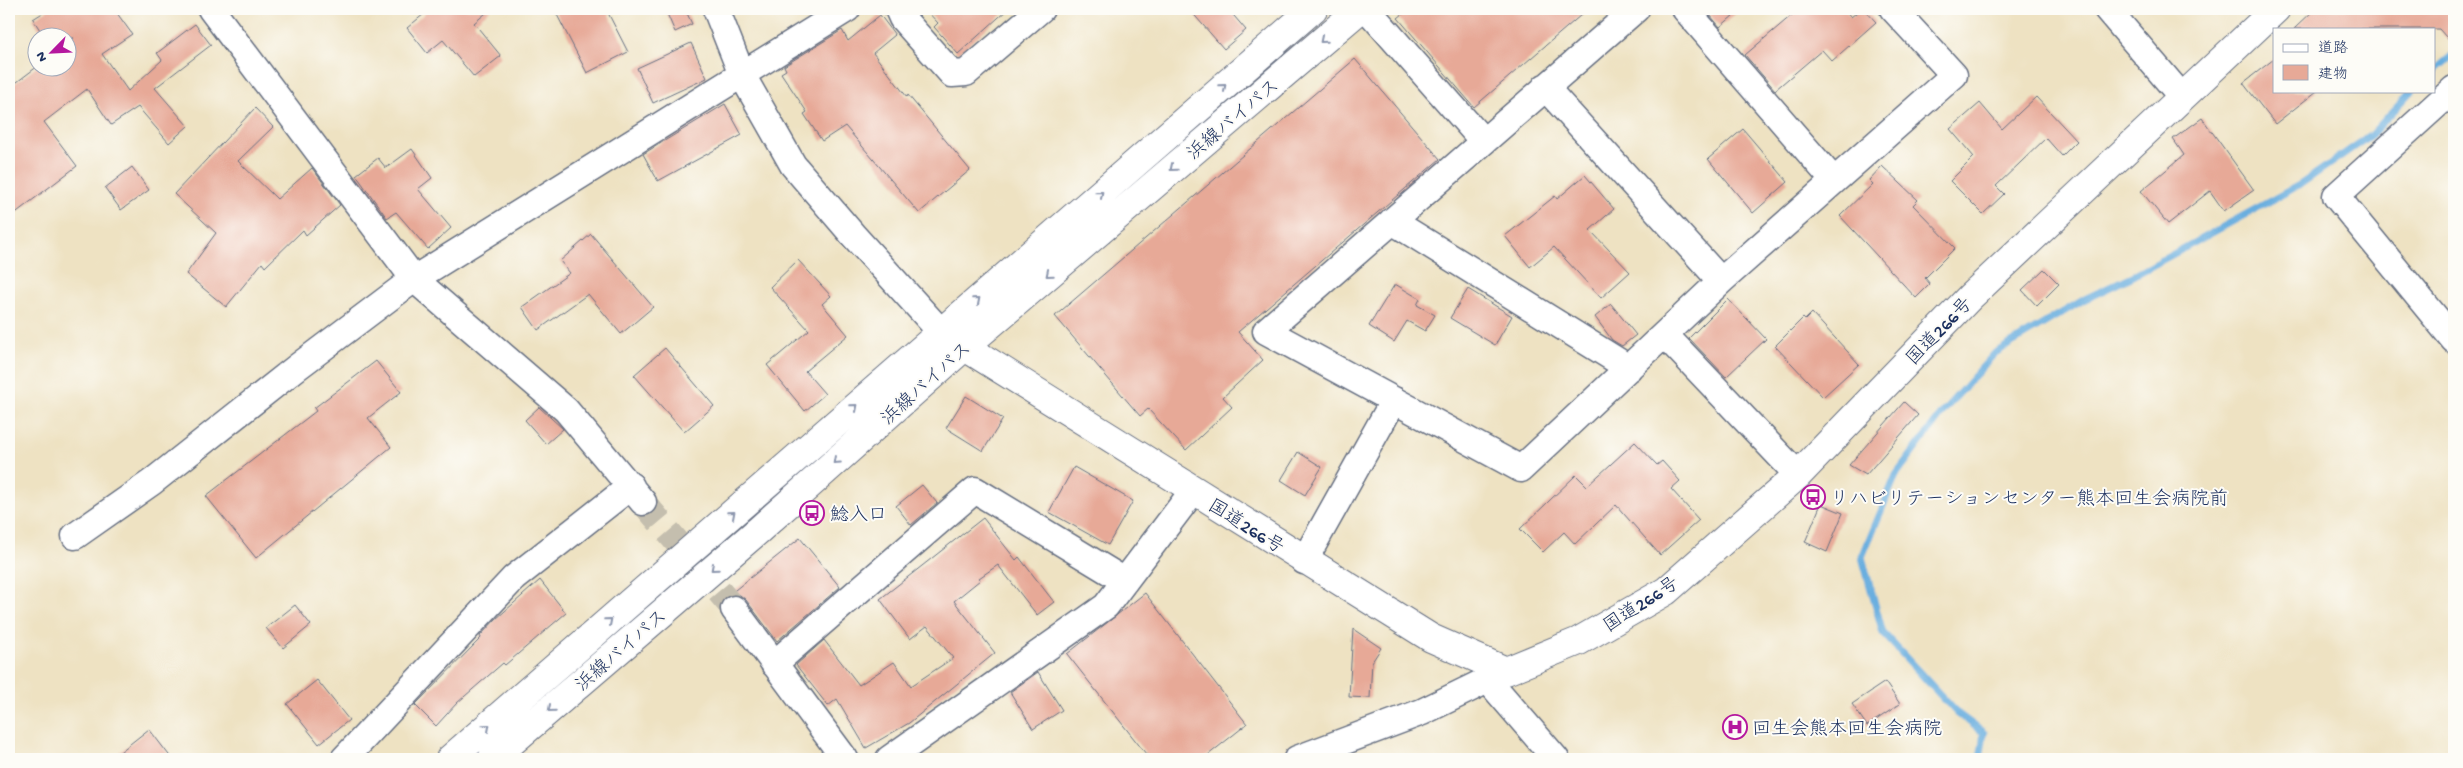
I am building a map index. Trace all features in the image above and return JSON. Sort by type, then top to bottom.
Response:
[{"type":"highway","name":"浜線バイパス","points":[[450,759],[1313,9]]},
{"type":"highway","name":"浜線バイパス","points":[[492,759],[753,535],[964,347],[1360,9]]},
{"type":"highway","name":"国道266号","points":[[941,332],[1304,561],[1497,676],[1579,641],[1666,591],[1798,475],[1970,297],[2276,9]]},
{"type":"street","points":[[211,9],[414,279],[566,410],[637,494],[514,578],[344,759]]},
{"type":"street","points":[[716,9],[742,75],[793,165],[853,235],[941,332]]},
{"type":"street","points":[[75,536],[152,482],[296,368],[414,279],[846,9]]},
{"type":"street","points":[[898,9],[902,18],[952,74],[966,73],[1041,9]]},
{"type":"street","points":[[1367,9],[1483,141]]},
{"type":"street","points":[[1636,9],[1266,331],[1521,469],[1721,281],[1954,75],[1893,9]]},
{"type":"street","points":[[1685,9],[1834,181]]},
{"type":"street","points":[[2107,9],[2182,97]]},
{"type":"street","points":[[1545,87],[1721,281]]},
{"type":"street","points":[[2454,89],[2336,196],[2454,340]]},
{"type":"street","points":[[1392,221],[1629,368]]},
{"type":"street","points":[[1665,335],[1798,475]]},
{"type":"street","points":[[1304,561],[1394,400]]},
{"type":"street","points":[[774,664],[975,490],[1125,581]]},
{"type":"street","points":[[889,759],[1106,606],[1193,491]]},
{"type":"street","points":[[734,609],[845,759]]},
{"type":"street","points":[[1297,759],[1422,712],[1497,676],[1556,759]]},
{"type":"building","points":[[49,9],[114,9],[132,34],[102,54],[128,91],[162,60],[157,53],[195,24],[211,45],[155,88],[188,126],[169,143],[138,107],[111,125],[87,89],[44,122],[77,166],[9,218],[9,88],[28,74],[28,78],[78,78],[78,28],[39,28],[33,19]]},
{"type":"building","points":[[430,9],[491,9],[474,23],[501,56],[474,77],[443,40],[427,53],[407,28]]},
{"type":"building","points":[[554,9],[606,9],[628,52],[587,73]]},
{"type":"building","points":[[665,9],[685,9],[692,24],[675,32]]},
{"type":"building","points":[[925,9],[1008,9],[958,54],[934,27],[938,23]]},
{"type":"building","points":[[1189,9],[1228,9],[1246,30],[1224,49]]},
{"type":"building","points":[[1409,9],[1588,9],[1474,107],[1398,18]]},
{"type":"building","points":[[1705,9],[1741,9],[1720,27]]},
{"type":"building","points":[[1799,9],[1844,9],[1851,17],[1861,9],[1864,9],[1876,22],[1832,61],[1822,50],[1775,90],[1745,55]]},
{"type":"building","points":[[2315,9],[2454,9],[2454,46],[2436,28],[2295,28]]},
{"type":"building","points":[[880,15],[895,35],[873,53],[907,97],[908,95],[970,170],[919,213],[845,126],[822,141],[804,114],[807,112],[781,73],[786,70],[784,66],[842,30],[848,41]]},
{"type":"building","points":[[691,43],[707,78],[653,103],[637,68]]},
{"type":"building","points":[[1355,59],[1440,159],[1238,332],[1263,360],[1223,397],[1232,407],[1186,450],[1148,409],[1140,416],[1055,316]]},
{"type":"building","points":[[2273,60],[2273,92],[2316,92],[2275,124],[2243,83]]},
{"type":"building","points":[[2036,97],[2077,141],[2062,156],[2046,138],[1996,186],[2004,194],[1983,214],[1950,181],[1974,157],[1950,129],[1980,103],[2002,129]]},
{"type":"building","points":[[725,104],[742,135],[658,181],[643,154]]},
{"type":"building","points":[[255,108],[273,127],[238,161],[277,199],[312,168],[340,205],[306,235],[303,230],[265,267],[262,263],[226,307],[186,274],[216,233],[174,194]]},
{"type":"building","points":[[2202,118],[2254,190],[2224,211],[2210,191],[2168,224],[2141,191],[2184,155],[2173,139]]},
{"type":"building","points":[[1743,129],[1788,182],[1753,213],[1708,159]]},
{"type":"building","points":[[412,149],[432,178],[418,189],[451,228],[428,249],[396,212],[387,218],[356,175],[378,158],[386,168]]},
{"type":"building","points":[[1882,166],[1918,200],[1913,205],[1955,248],[1925,278],[1930,284],[1916,298],[1840,216],[1873,184],[1869,180]]},
{"type":"building","points":[[132,167],[149,190],[121,210],[105,188]]},
{"type":"building","points":[[1585,175],[1614,209],[1590,230],[1630,272],[1601,298],[1554,247],[1530,267],[1505,236],[1555,196],[1557,199]]},
{"type":"building","points":[[591,234],[653,307],[621,334],[588,294],[538,330],[522,307],[570,273],[560,261]]},
{"type":"building","points":[[798,260],[831,296],[822,304],[848,335],[805,371],[825,394],[805,411],[767,365],[809,330],[770,287]]},
{"type":"building","points":[[2044,269],[2059,284],[2037,306],[2022,290]]},
{"type":"building","points":[[1395,284],[1420,299],[1417,305],[1435,315],[1425,331],[1407,321],[1394,342],[1369,326]]},
{"type":"building","points":[[1468,289],[1512,316],[1495,345],[1450,318]]},
{"type":"building","points":[[1728,299],[1766,339],[1726,377],[1689,338]]},
{"type":"building","points":[[1611,304],[1636,335],[1622,346],[1612,340],[1595,317]]},
{"type":"building","points":[[1812,313],[1859,364],[1823,397],[1775,346],[1803,318],[1805,320]]},
{"type":"building","points":[[665,348],[714,406],[684,432],[634,375]]},
{"type":"building","points":[[376,361],[401,392],[368,418],[391,447],[256,558],[206,496],[316,411],[314,408]]},
{"type":"building","points":[[966,396],[1003,419],[983,451],[946,428]]},
{"type":"building","points":[[1904,402],[1918,415],[1866,475],[1849,465]]},
{"type":"building","points":[[539,407],[563,429],[546,444],[525,420]]},
{"type":"building","points":[[1635,442],[1657,465],[1662,461],[1680,481],[1671,489],[1699,520],[1660,555],[1616,505],[1575,544],[1564,532],[1543,552],[1520,529],[1576,475],[1587,486]]},
{"type":"building","points":[[1298,452],[1322,467],[1305,495],[1281,480]]},
{"type":"building","points":[[1074,467],[1133,501],[1108,545],[1049,512]]},
{"type":"building","points":[[922,485],[937,503],[911,525],[896,506]]},
{"type":"building","points":[[1821,504],[1843,513],[1827,552],[1805,542]]},
{"type":"building","points":[[983,518],[1016,560],[1019,557],[1054,602],[1037,615],[998,565],[979,578],[980,580],[954,601],[995,653],[909,723],[866,748],[837,699],[828,706],[796,665],[824,640],[859,685],[894,662],[911,686],[953,658],[927,626],[910,639],[880,599]]},
{"type":"building","points":[[800,538],[840,587],[777,641],[746,600],[740,595],[730,594]]},
{"type":"building","points":[[540,580],[566,613],[505,665],[503,663],[457,703],[436,726],[415,705],[481,638],[480,636],[496,619]]},
{"type":"building","points":[[1145,593],[1247,724],[1203,759],[1150,759],[1067,654]]},
{"type":"building","points":[[295,605],[311,625],[283,648],[266,628]]},
{"type":"building","points":[[1353,629],[1381,648],[1372,662],[1370,698],[1349,697]]},
{"type":"building","points":[[1038,672],[1062,710],[1033,729],[1010,692]]},
{"type":"building","points":[[317,680],[349,720],[319,744],[287,704]]},
{"type":"building","points":[[1885,682],[1900,704],[1867,726],[1852,704]]},
{"type":"building","points":[[149,729],[172,759],[111,759]]},
{"type":"waterway","points":[[2436,69],[2454,54]]},
{"type":"waterway","points":[[1980,759],[1984,733],[1957,713],[1883,633],[1862,557],[1896,475],[1946,408],[1995,353],[2085,299],[2135,275],[2301,184],[2371,135],[2411,92]]},
{"type":"tunnel","points":[[643,502],[734,609]]},
{"type":"place","name":"リハビリテーションセンター熊本回生会病院前","points":[[1813,497]]},
{"type":"place","name":"鯰入口","points":[[812,513]]},
{"type":"place","name":"回生会熊本回生会病院","points":[[1735,727]]}]
